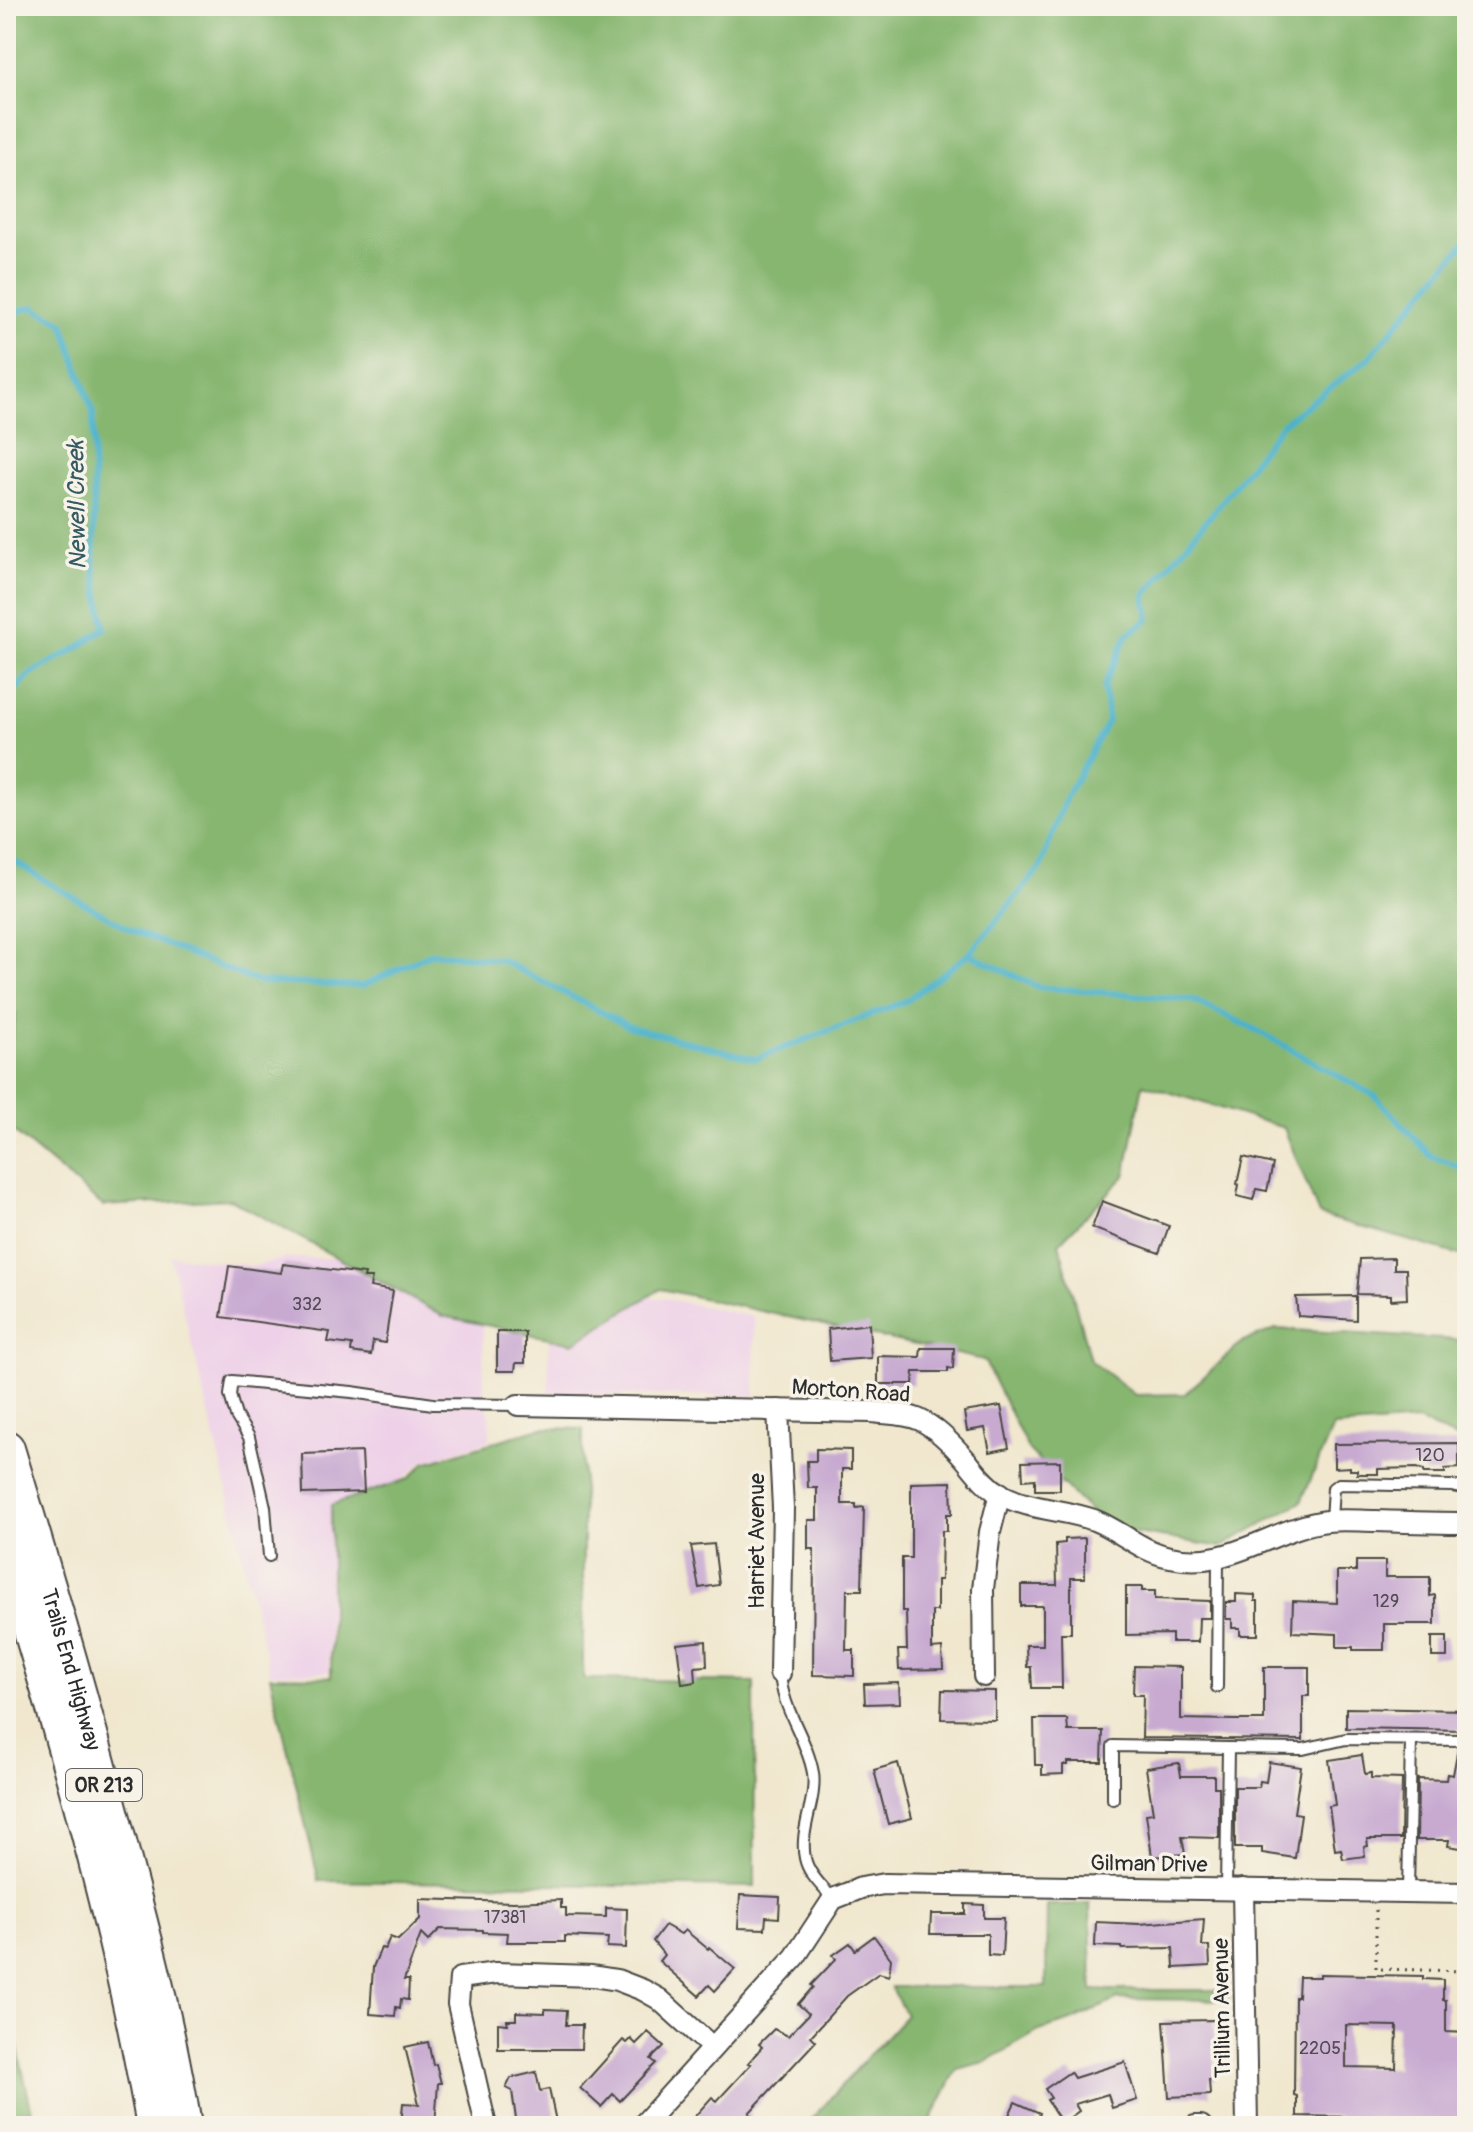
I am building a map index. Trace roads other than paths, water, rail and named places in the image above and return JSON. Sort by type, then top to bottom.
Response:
[{"type":"highway","name":"Trails End Highway","points":[[6,1449],[108,1801],[146,1950],[183,2126]]},
{"type":"highway","name":"Trails End Highway","points":[[6,1544],[92,1840],[124,1972],[155,2126]]},
{"type":"street","name":"Morton Road","points":[[518,1405],[895,1414],[920,1420],[1000,1493],[1022,1503],[1099,1522],[1150,1551],[1171,1558],[1218,1558],[1290,1530],[1331,1520],[1467,1523]]},
{"type":"street","name":"Harriet Avenue","points":[[778,1410],[783,1508],[780,1673]]},
{"type":"street","points":[[984,1676],[983,1589],[990,1532],[1000,1493]]},
{"type":"street","name":"Gilman Drive","points":[[833,1899],[861,1888],[884,1884],[1467,1893]]},
{"type":"street","name":"Trillium Avenue","points":[[1234,1889],[1247,2126]]},
{"type":"street","points":[[642,2126],[795,1957],[833,1899]]},
{"type":"street","points":[[486,2126],[458,2004],[460,1978],[496,1973],[592,1976],[617,1980],[659,1999],[712,2047]]},
{"type":"lane","name":"Morton Road","points":[[269,1556],[265,1507],[249,1437],[236,1416],[230,1395],[232,1381],[352,1392],[433,1404],[518,1405]]},
{"type":"lane","points":[[1331,1520],[1333,1488],[1339,1484],[1452,1486],[1467,1489]]},
{"type":"lane","points":[[1217,1687],[1218,1558]]},
{"type":"lane","points":[[780,1673],[786,1707],[812,1770],[814,1791],[806,1822],[805,1858],[811,1873],[833,1899]]},
{"type":"lane","points":[[1113,1799],[1113,1746],[1303,1749],[1346,1739],[1467,1740]]},
{"type":"lane","points":[[1408,1891],[1411,1740]]},
{"type":"lane","points":[[1228,1748],[1234,1889]]},
{"type":"waterway","points":[[6,856],[131,930],[258,982],[362,986],[432,953],[501,960],[630,1027],[755,1059],[906,1001],[969,954],[1040,868],[1066,797],[1108,721],[1104,686],[1127,635],[1149,619],[1145,595],[1282,424],[1368,359],[1467,240]]},
{"type":"waterway","name":"Newell Creek","points":[[6,314],[33,307],[63,323],[93,413],[94,566],[105,628],[79,647],[30,674],[6,700]]},
{"type":"waterway","points":[[969,954],[1038,987],[1193,1000],[1256,1030],[1375,1096],[1432,1157],[1467,1169]]}]
